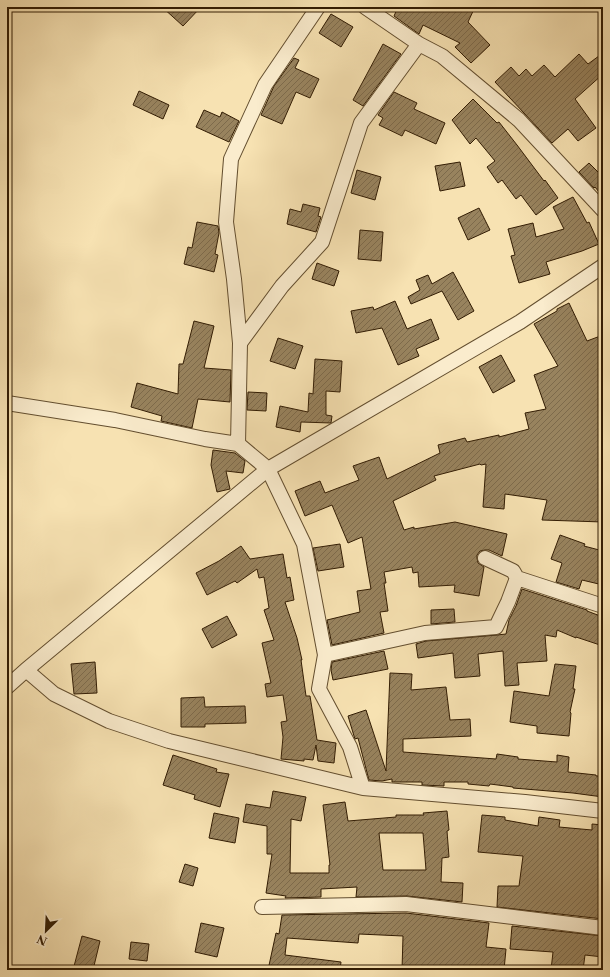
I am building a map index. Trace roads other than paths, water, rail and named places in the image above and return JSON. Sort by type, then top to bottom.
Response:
[{"type":"street","points":[[238,444],[240,343],[234,279],[226,222],[231,159],[265,86],[318,7]]},
{"type":"street","points":[[365,7],[419,44],[442,56],[519,120],[603,210]]},
{"type":"street","points":[[240,343],[282,286],[322,242],[361,123],[419,44]]},
{"type":"street","points":[[7,687],[268,470],[520,322],[603,266]]},
{"type":"street","points":[[7,403],[116,420],[205,439],[238,444],[268,470],[304,544],[325,655],[319,689],[350,747],[363,788]]},
{"type":"street","points":[[485,558],[513,571],[517,578],[603,606]]},
{"type":"street","points":[[325,655],[424,633],[496,627],[517,578]]},
{"type":"street","points":[[26,670],[54,694],[109,721],[169,741],[363,788],[526,802],[603,811]]},
{"type":"street","points":[[262,907],[406,904],[603,928]]}]
